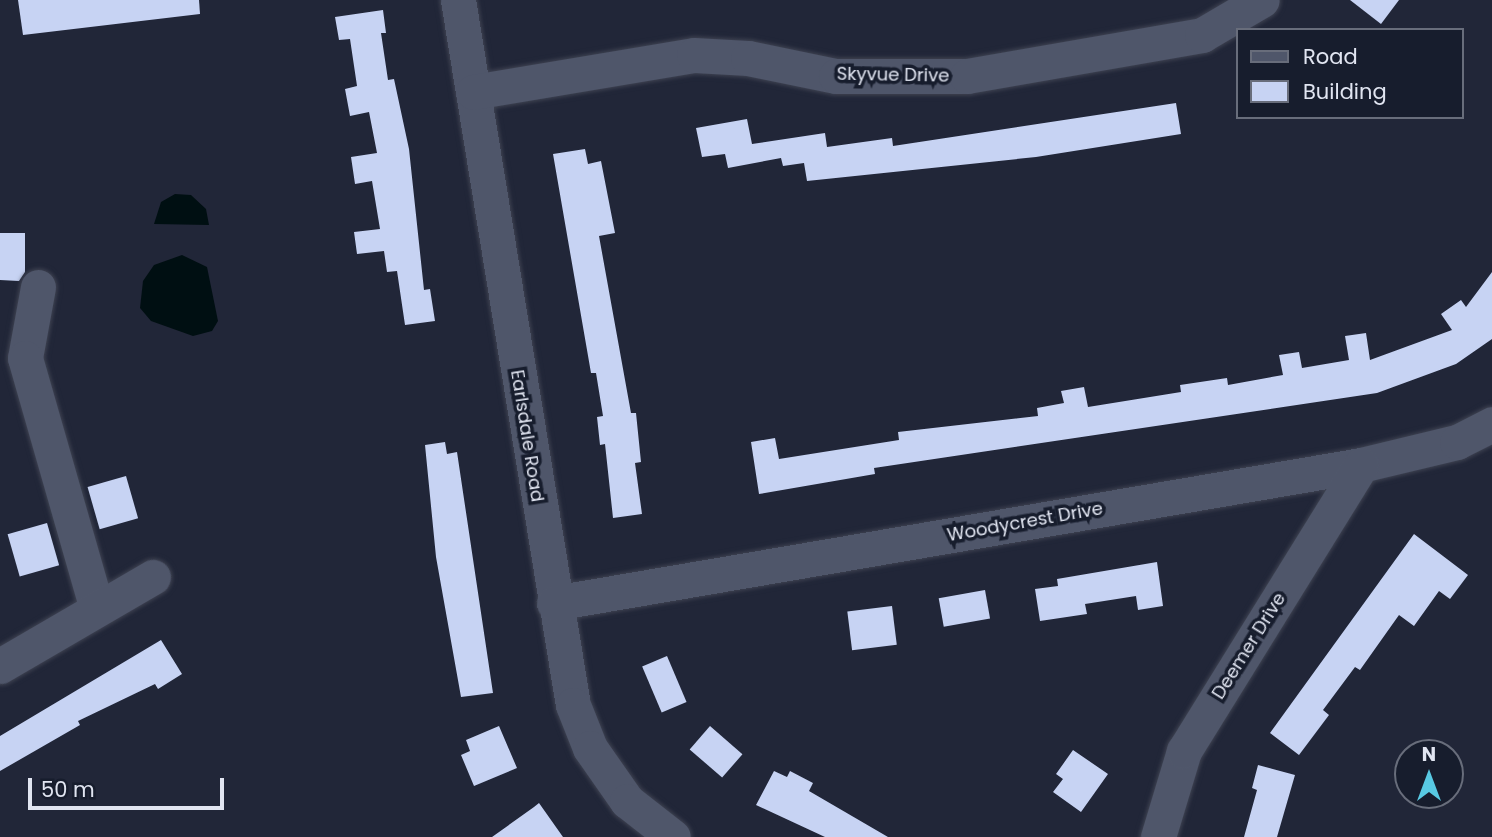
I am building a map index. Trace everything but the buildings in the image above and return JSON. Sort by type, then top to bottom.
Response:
[{"type":"street","name":"Earlsdale Road","points":[[458,0],[554,603],[573,705],[590,748],[627,801],[673,837]]},
{"type":"street","name":"Skyvue Drive","points":[[473,92],[694,55],[748,58],[836,76],[967,76],[1202,35],[1262,0]]},
{"type":"street","points":[[38,287],[25,358],[97,608]]},
{"type":"street","name":"Woodycrest Drive","points":[[554,603],[1362,465],[1457,442],[1492,425]]},
{"type":"street","name":"Deemer Drive","points":[[1158,837],[1184,751],[1362,465]]},
{"type":"street","points":[[0,666],[153,577]]},
{"type":"shaded area","points":[[175,194],[191,195],[206,209],[209,225],[154,224],[161,202]]},
{"type":"shaded area","points":[[182,255],[207,267],[218,321],[212,331],[193,336],[151,321],[140,308],[143,281],[154,265]]}]
